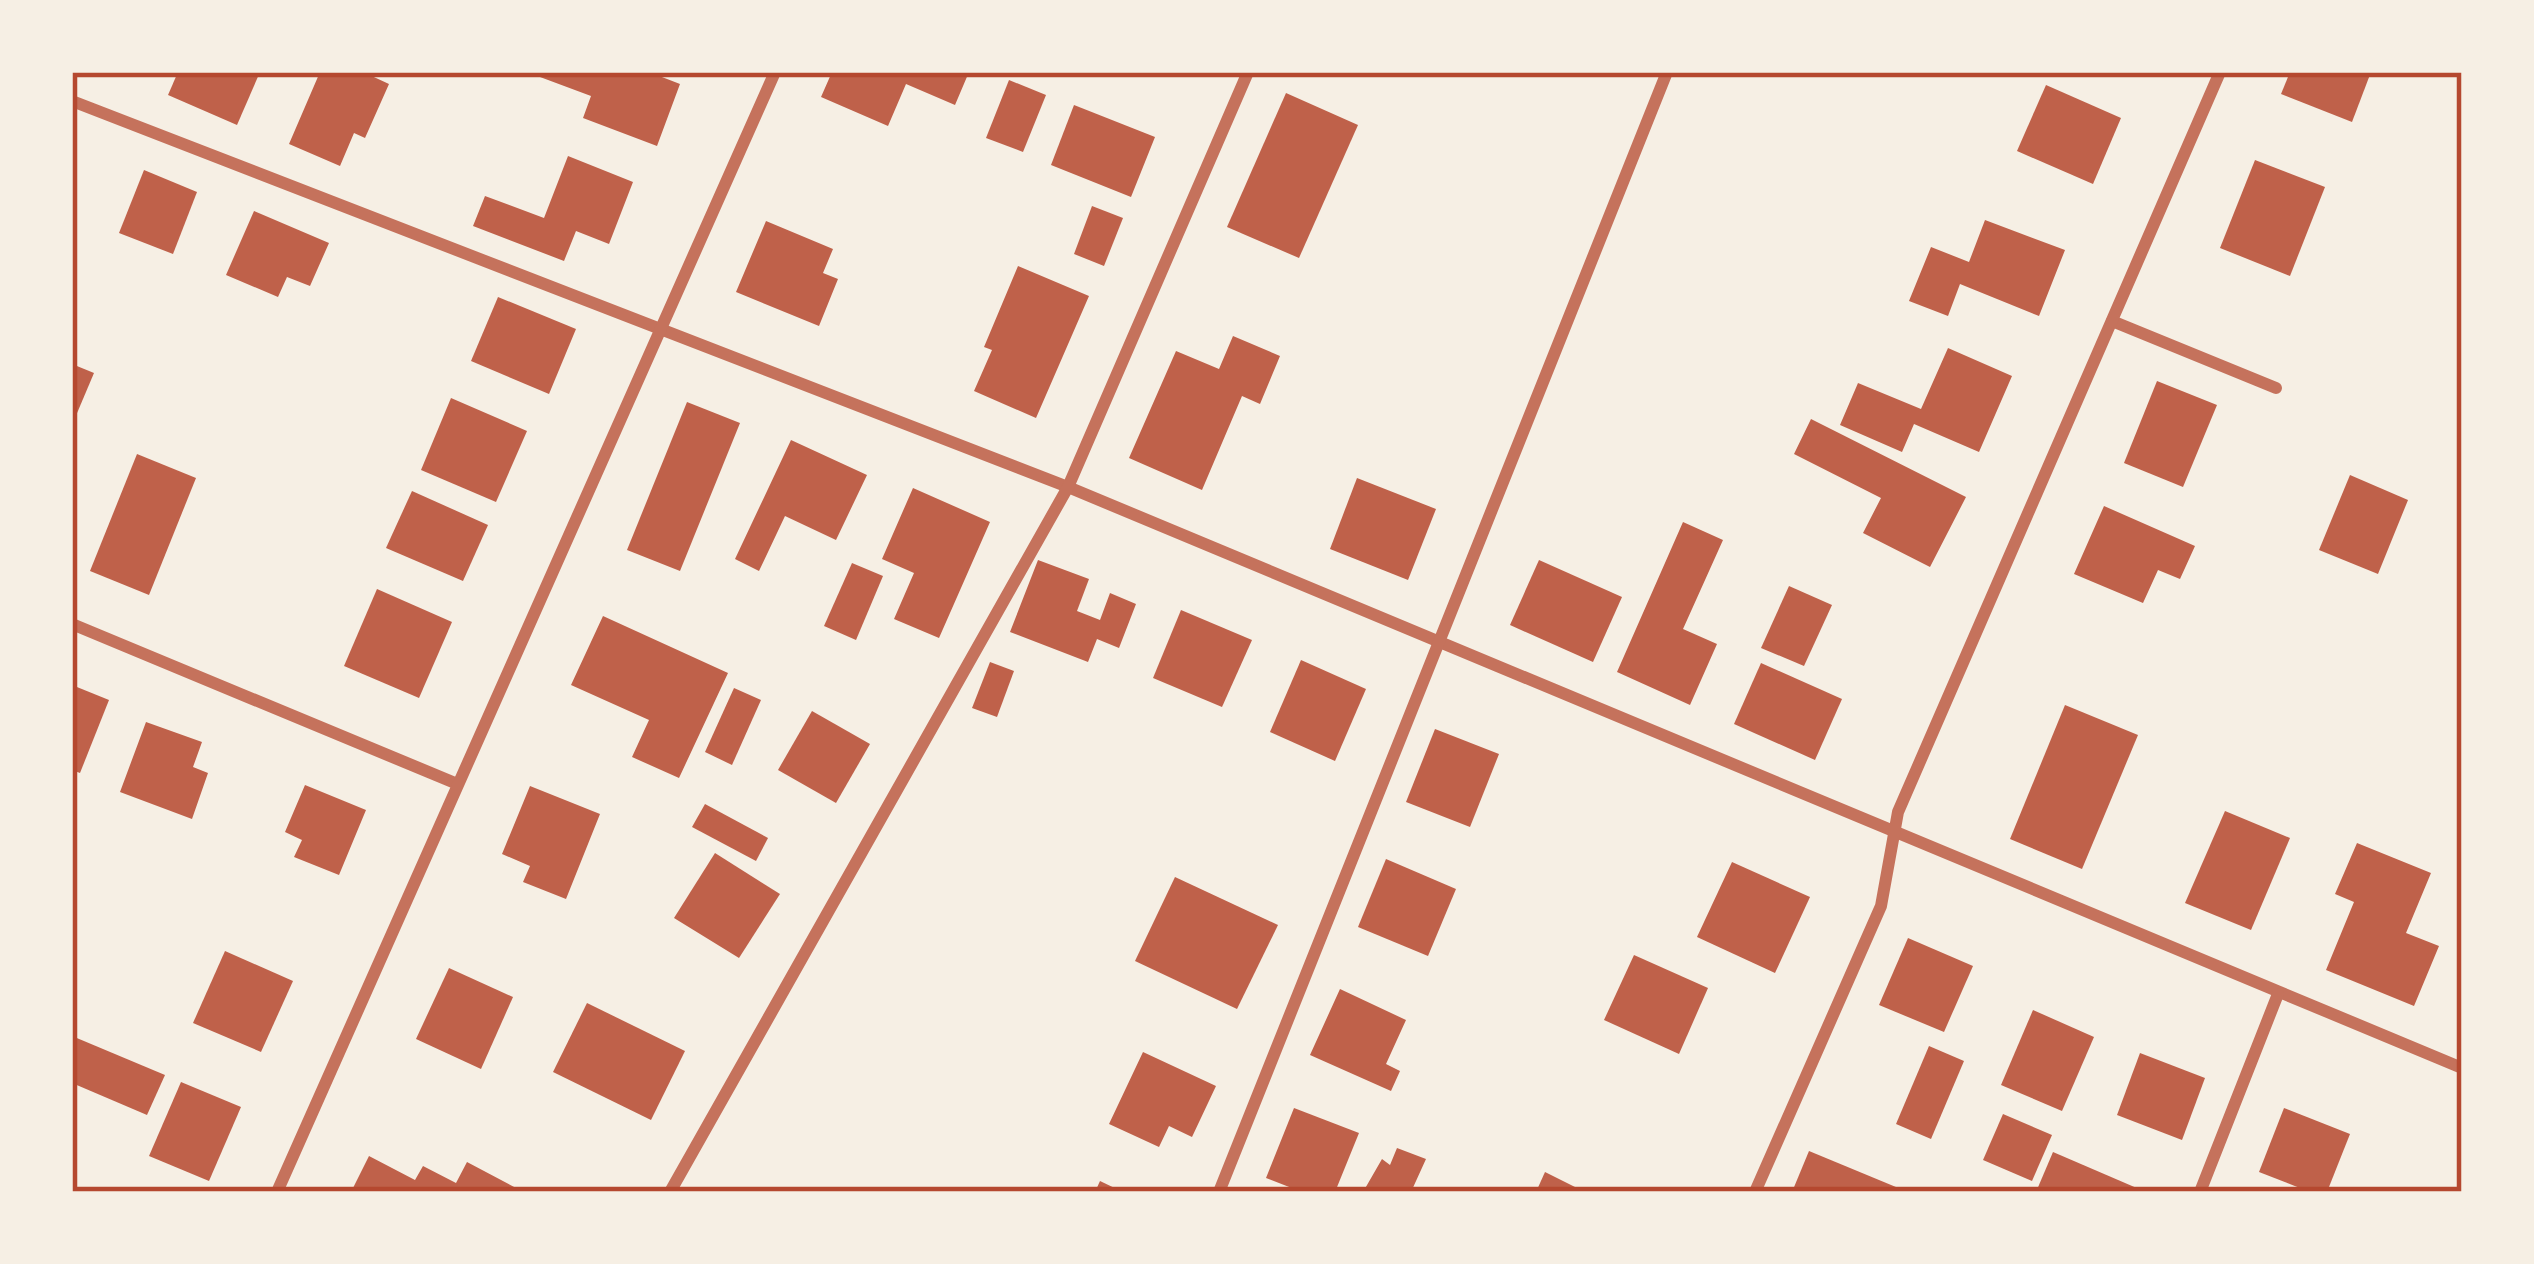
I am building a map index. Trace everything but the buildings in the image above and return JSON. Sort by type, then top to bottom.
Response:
[{"type":"street","points":[[277,1192],[775,72]]},
{"type":"street","points":[[670,1192],[1068,487],[1248,72]]},
{"type":"street","points":[[1220,1192],[1667,72]]},
{"type":"street","points":[[1755,1192],[1881,906],[1898,812],[2220,72]]},
{"type":"street","points":[[72,101],[1068,487],[2462,1068]]},
{"type":"street","points":[[2112,321],[2276,388]]},
{"type":"street","points":[[72,624],[455,783]]},
{"type":"street","points":[[2200,1192],[2278,994]]}]
